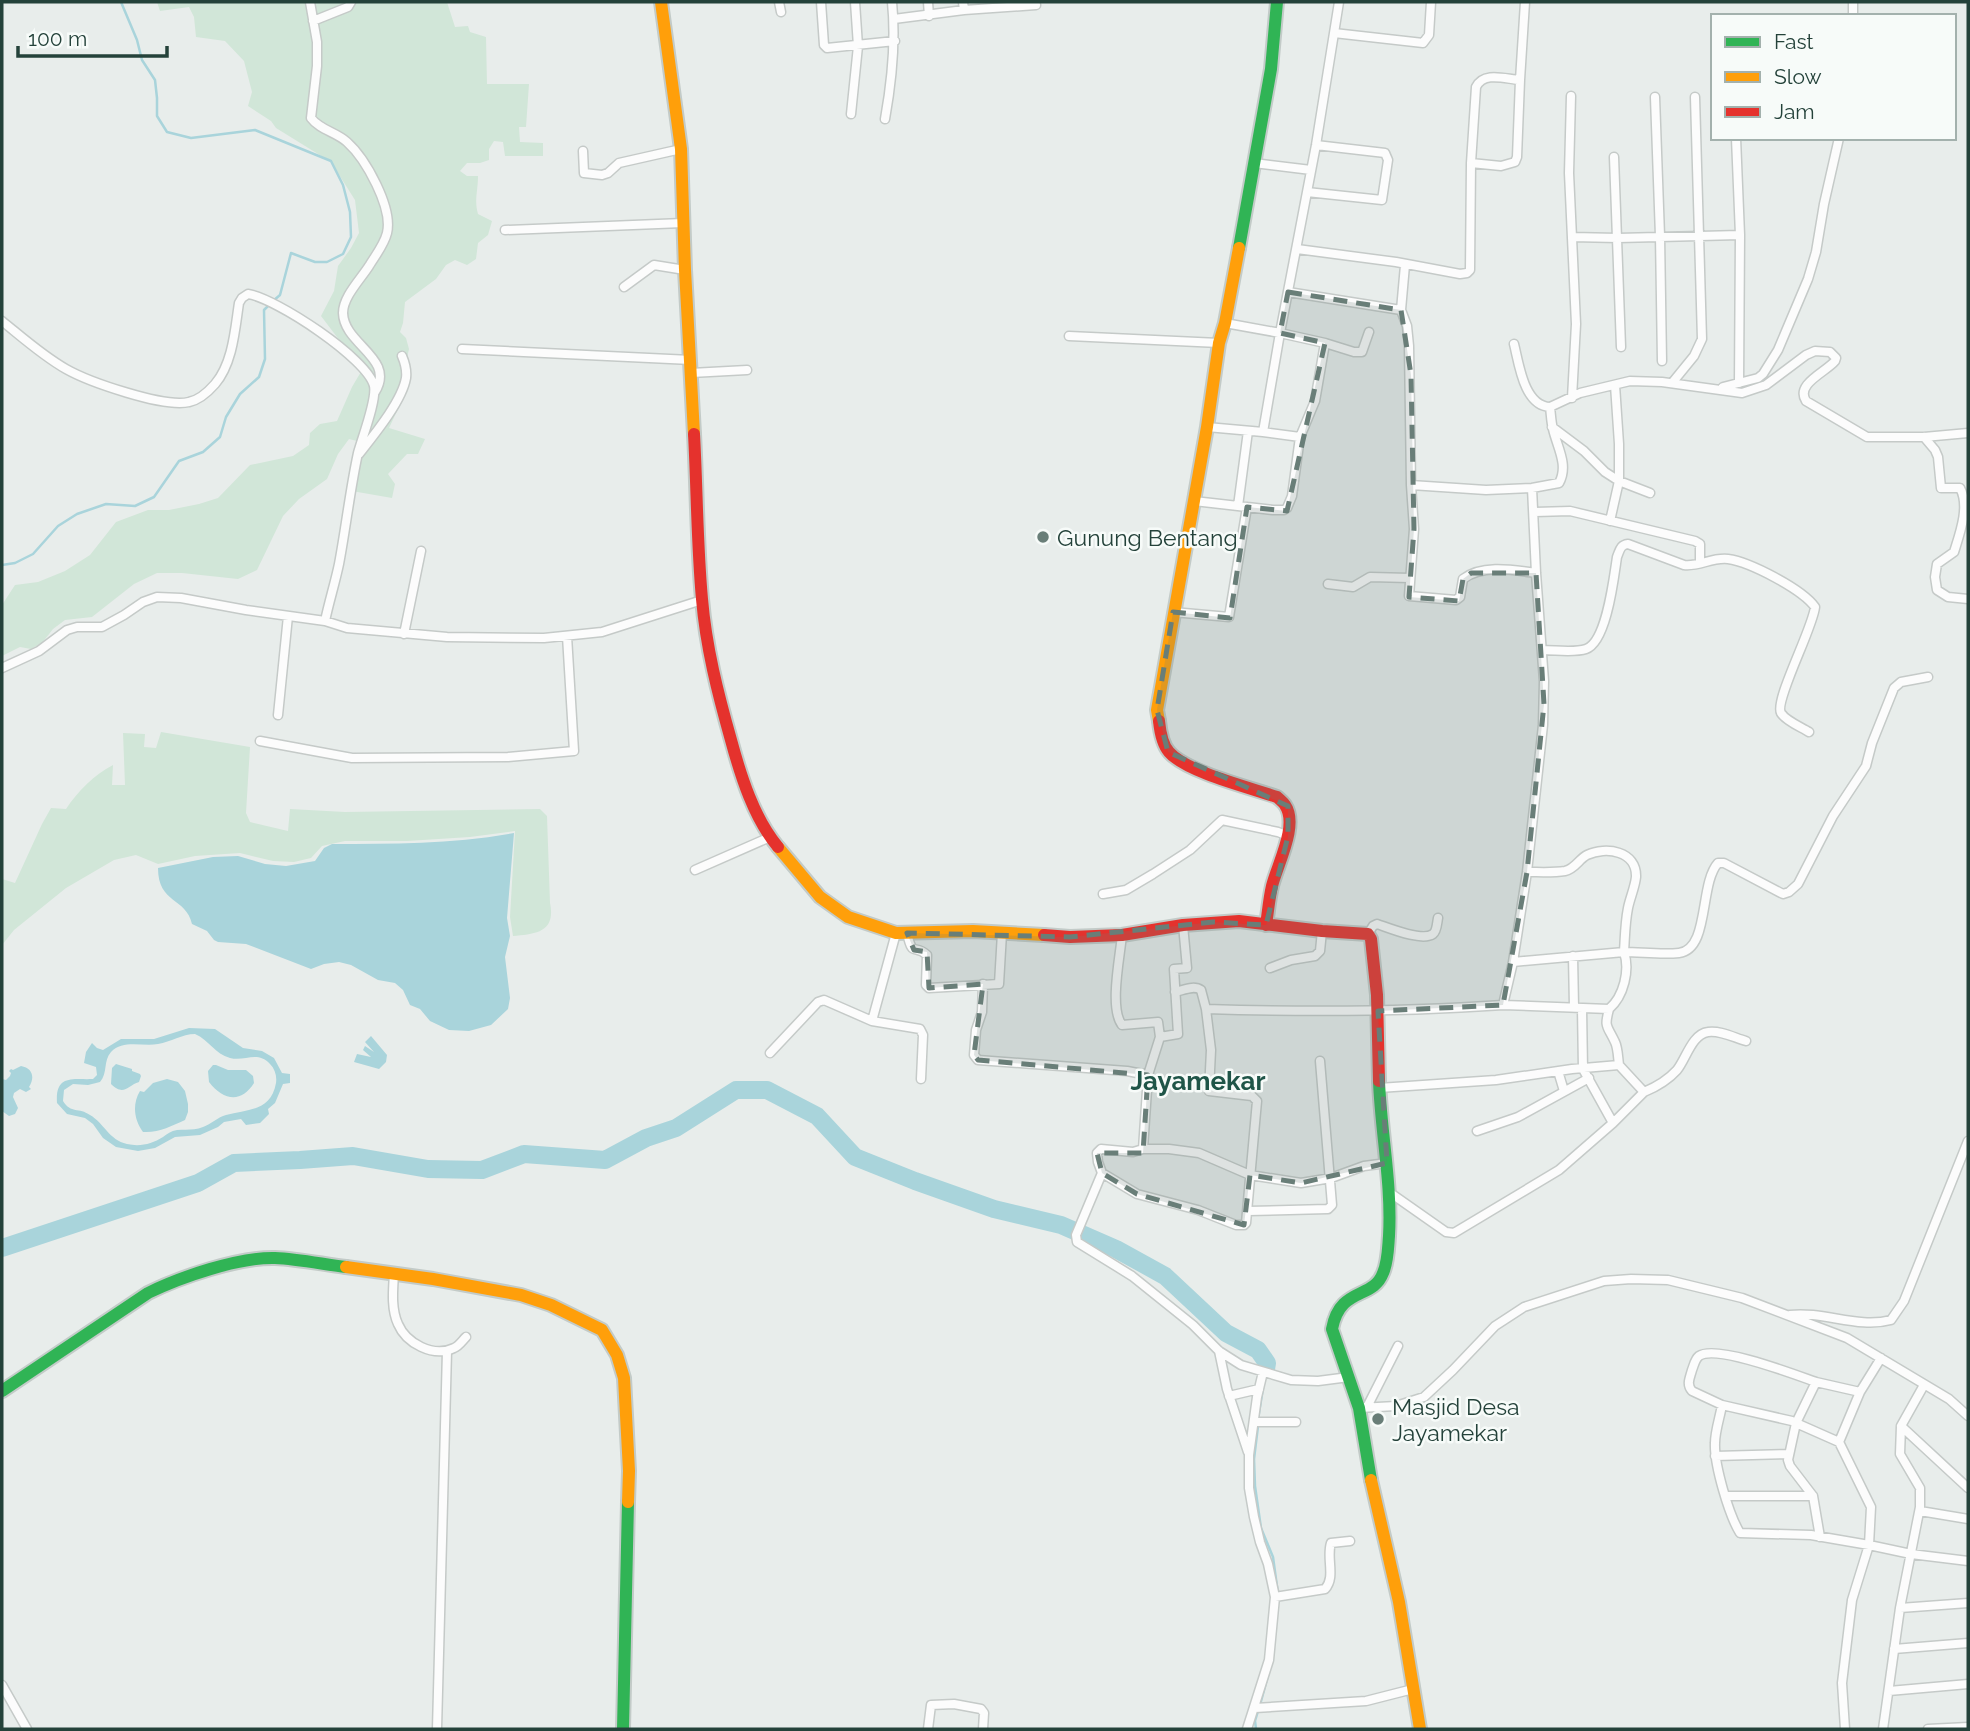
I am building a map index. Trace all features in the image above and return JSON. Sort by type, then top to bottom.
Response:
[{"type":"street","points":[[310,2],[317,42],[311,118],[354,149],[382,196],[387,210],[387,234],[345,302],[343,314],[353,336],[378,366],[380,381],[357,458],[338,566],[325,621]]},
{"type":"street","points":[[313,20],[348,7],[351,2]]},
{"type":"street","points":[[662,2],[681,149],[702,600],[715,683],[736,759],[751,800],[770,836],[820,897],[848,917],[902,933],[973,931],[1070,937],[1122,935],[1183,925],[1239,920],[1368,934]]},
{"type":"street","points":[[779,2],[781,12]]},
{"type":"street","points":[[821,2],[825,47],[828,49],[895,41]]},
{"type":"street","points":[[851,114],[858,46],[855,2]]},
{"type":"street","points":[[885,119],[895,41],[892,2]]},
{"type":"street","points":[[928,2],[929,16]]},
{"type":"street","points":[[1266,925],[1272,885],[1289,836],[1288,806],[1284,801],[1174,757],[1168,752],[1157,710],[1219,344],[1271,69],[1276,2]]},
{"type":"street","points":[[1263,432],[1316,145],[1339,2]]},
{"type":"street","points":[[1334,33],[1423,43],[1429,35],[1431,2]]},
{"type":"street","points":[[1471,163],[1501,166],[1515,162],[1517,157],[1525,2]]},
{"type":"street","points":[[894,19],[929,16],[964,6],[1036,5]]},
{"type":"street","points":[[1297,249],[1460,274],[1467,272],[1476,87],[1478,81],[1489,76],[1520,80]]},
{"type":"street","points":[[1571,96],[1569,173],[1576,324],[1572,398]]},
{"type":"street","points":[[1655,97],[1662,361]]},
{"type":"street","points":[[1672,383],[1694,356],[1702,339],[1695,97]]},
{"type":"street","points":[[1736,140],[1740,235],[1739,383]]},
{"type":"street","points":[[1717,388],[1758,378],[1778,350],[1808,279],[1816,252],[1839,140]]},
{"type":"street","points":[[1307,192],[1382,200],[1388,160],[1385,153],[1316,145]]},
{"type":"street","points":[[583,151],[584,173],[602,175],[619,163],[681,149]]},
{"type":"street","points":[[1614,157],[1621,347]]},
{"type":"street","points":[[1254,163],[1311,170]]},
{"type":"street","points":[[505,230],[683,223]]},
{"type":"street","points":[[1572,237],[1740,235]]},
{"type":"street","points":[[624,287],[653,265],[685,270]]},
{"type":"street","points":[[1405,265],[1401,310],[1407,326],[1409,346],[1414,529],[1409,594],[1411,597],[1456,600],[1460,597],[1463,579],[1471,573],[1509,570],[1536,573]]},
{"type":"street","points":[[1288,292],[1401,310]]},
{"type":"street","points":[[2,321],[69,371],[131,393],[180,404],[200,397],[220,377],[229,357],[239,303],[248,294],[263,298],[327,336],[351,355],[372,378],[375,392]]},
{"type":"street","points":[[1225,323],[1325,343],[1354,352],[1362,352],[1369,332]]},
{"type":"street","points":[[1069,336],[1219,344]]},
{"type":"street","points":[[1194,502],[1284,510],[1287,508],[1294,486],[1300,437],[1315,401],[1325,343]]},
{"type":"street","points":[[1514,344],[1523,380],[1533,399],[1550,407],[1580,394],[1630,381],[1672,383],[1742,393],[1766,385],[1815,351],[1830,352],[1836,358],[1802,391],[1805,401],[1867,437],[1924,437],[1968,433]]},
{"type":"street","points":[[462,349],[747,370]]},
{"type":"street","points":[[357,458],[400,393],[406,378],[402,356]]},
{"type":"street","points":[[1610,521],[1619,481],[1615,385]]},
{"type":"street","points":[[1411,485],[1486,491],[1559,483],[1563,476],[1563,464],[1552,427],[1550,407]]},
{"type":"street","points":[[1206,427],[1300,437]]},
{"type":"street","points":[[1552,427],[1584,451],[1605,472],[1619,481],[1650,493]]},
{"type":"street","points":[[1173,612],[1230,617],[1248,431]]},
{"type":"street","points":[[1924,437],[1938,457],[1941,488],[1960,488],[1963,495],[1962,525],[1954,552],[1937,564],[1937,590],[1948,597],[1968,599]]},
{"type":"street","points":[[1503,1005],[1513,962],[1527,873],[1543,725],[1542,650],[1532,488]]},
{"type":"street","points":[[1535,512],[1570,511],[1695,541],[1701,548],[1700,563]]},
{"type":"street","points":[[1542,650],[1586,649],[1593,646],[1606,620],[1618,556],[1620,548],[1625,544],[1684,565],[1694,566],[1708,560],[1728,559],[1790,587],[1813,604],[1815,611],[1779,707],[1784,716],[1809,732]]},
{"type":"street","points":[[404,634],[421,551]]},
{"type":"street","points":[[1328,584],[1353,587],[1370,577],[1410,578]]},
{"type":"street","points":[[2,667],[39,651],[67,630],[77,627],[102,627],[143,602],[157,597],[181,598],[325,621],[347,628],[460,638],[544,638],[602,632],[702,600]]},
{"type":"street","points":[[278,715],[288,617]]},
{"type":"street","points":[[260,741],[352,758],[508,757],[574,751],[568,636]]},
{"type":"street","points":[[1513,962],[1624,952],[1681,953],[1693,946],[1698,934],[1708,881],[1717,863],[1724,863],[1780,893],[1793,890],[1833,816],[1866,766],[1872,743],[1894,688],[1901,682],[1928,677]]},
{"type":"street","points":[[1103,894],[1126,890],[1153,874],[1190,850],[1222,820],[1289,836]]},
{"type":"street","points":[[695,870],[770,836]]},
{"type":"street","points":[[1527,873],[1569,870],[1584,857],[1603,851],[1619,853],[1631,859],[1635,866],[1636,878],[1628,909],[1624,952],[1627,967],[1616,1002],[1609,1009],[1606,1021],[1607,1030],[1616,1043],[1619,1065],[1644,1092]]},
{"type":"street","points":[[1420,1729],[1399,1602],[1371,1480],[1363,1407],[1332,1329],[1337,1309],[1381,1281],[1390,1221],[1379,1088],[1373,952],[1368,934],[1377,924],[1421,937],[1436,931],[1438,918]]},
{"type":"street","points":[[1160,1037],[1178,1034],[1174,969],[1187,968],[1183,925]]},
{"type":"street","points":[[1270,968],[1291,960],[1314,956],[1320,951],[1322,931]]},
{"type":"street","points":[[902,933],[914,950],[923,951],[927,955],[926,985],[929,988],[999,984],[1002,933]]},
{"type":"street","points":[[872,1021],[902,933]]},
{"type":"street","points":[[1122,935],[1116,992],[1117,1018],[1122,1025],[1158,1022],[1160,1037],[1148,1075],[1143,1149]]},
{"type":"street","points":[[1573,956],[1583,1069],[1613,1123]]},
{"type":"street","points":[[983,984],[982,1012],[976,1030],[974,1055],[978,1060],[1148,1075]]},
{"type":"street","points":[[1175,992],[1198,988],[1201,990],[1211,1050],[1209,1091],[1252,1096],[1257,1101],[1250,1175],[1248,1211],[1246,1223],[1236,1224],[1198,1210],[1137,1194],[1102,1173],[1098,1163],[1101,1149],[1133,1152],[1143,1149],[1169,1149],[1199,1153],[1250,1175],[1301,1183],[1331,1178],[1364,1166],[1387,1163]]},
{"type":"street","points":[[770,1053],[818,1002],[824,1000],[872,1021],[920,1029],[923,1035],[921,1079]]},
{"type":"street","points":[[1206,1009],[1377,1011],[1503,1005],[1609,1009]]},
{"type":"street","points":[[1389,1192],[1446,1232],[1454,1233],[1559,1170],[1644,1092],[1657,1087],[1676,1071],[1699,1035],[1715,1032],[1746,1041]]},
{"type":"street","points":[[1248,1211],[1328,1209],[1332,1205],[1320,1061]]},
{"type":"street","points":[[1379,1088],[1496,1080],[1619,1065]]},
{"type":"street","points":[[1558,1071],[1564,1091]]},
{"type":"street","points":[[1477,1131],[1518,1117],[1589,1078]]},
{"type":"street","points":[[1787,1315],[1805,1313],[1877,1324],[1891,1320],[1904,1301],[1968,1141]]},
{"type":"street","points":[[1958,1171],[1968,1177]]},
{"type":"street","points":[[1102,1173],[1081,1221],[1076,1235],[1077,1242],[1132,1276],[1193,1325],[1219,1351],[1241,1365],[1291,1380],[1318,1381],[1349,1377]]},
{"type":"street","points":[[2,1391],[148,1293],[207,1270],[254,1259],[275,1258],[394,1274],[521,1295],[551,1305],[602,1330],[624,1378],[629,1471],[623,1729]]},
{"type":"street","points":[[394,1274],[393,1302],[398,1326],[414,1343],[430,1350],[447,1351],[457,1348],[466,1337]]},
{"type":"street","points":[[1363,1407],[1396,1406],[1424,1397],[1494,1326],[1524,1307],[1604,1281],[1631,1279],[1668,1280],[1742,1298],[1847,1338],[1949,1399],[1968,1416]]},
{"type":"street","points":[[1363,1407],[1398,1346]]},
{"type":"street","points":[[437,1729],[447,1351]]},
{"type":"street","points":[[1219,1351],[1229,1396],[1249,1455]]},
{"type":"street","points":[[1845,1729],[1842,1683],[1852,1600],[1869,1545],[1871,1507],[1839,1442],[1796,1423],[1722,1405],[1692,1391],[1688,1383],[1700,1354],[1708,1353],[1737,1356],[1816,1382],[1860,1392]]},
{"type":"street","points":[[1839,1442],[1860,1392],[1881,1357]]},
{"type":"street","points":[[1249,1728],[1269,1660],[1275,1597],[1249,1488],[1249,1455],[1263,1372]]},
{"type":"street","points":[[1816,1382],[1796,1423],[1788,1454],[1790,1466],[1813,1496],[1820,1537]]},
{"type":"street","points":[[1883,1729],[1900,1608],[1920,1511],[1920,1488],[1900,1454],[1900,1426],[1924,1385]]},
{"type":"street","points":[[1229,1396],[1259,1390]]},
{"type":"street","points":[[1722,1405],[1715,1456],[1740,1533],[1811,1535],[1968,1562]]},
{"type":"street","points":[[1254,1422],[1296,1422]]},
{"type":"street","points":[[1900,1426],[1968,1488]]},
{"type":"street","points":[[1715,1456],[1788,1454]]},
{"type":"street","points":[[1726,1496],[1813,1496]]},
{"type":"street","points":[[1920,1511],[1968,1520]]},
{"type":"street","points":[[1275,1597],[1325,1589],[1331,1579],[1331,1543],[1350,1541]]},
{"type":"street","points":[[1900,1608],[1968,1603]]},
{"type":"street","points":[[1894,1648],[1968,1643]]},
{"type":"street","points":[[1889,1691],[1968,1684]]},
{"type":"street","points":[[2,1685],[27,1729]]},
{"type":"street","points":[[1255,1708],[1366,1701],[1413,1689]]},
{"type":"street","points":[[929,1729],[931,1705],[954,1704],[981,1709],[984,1713],[983,1729]]},
{"type":"street","points":[[1928,1729],[1968,1727]]},
{"type":"highlighted area","points":[[1288,292],[1401,310],[1411,375],[1414,529],[1409,597],[1459,601],[1463,579],[1471,573],[1536,573],[1544,704],[1527,872],[1503,1005],[1378,1011],[1387,1163],[1301,1183],[1250,1175],[1244,1225],[1137,1194],[1102,1173],[1097,1153],[1143,1153],[1148,1075],[978,1060],[974,1055],[983,984],[929,988],[927,952],[914,950],[907,933],[1070,937],[1213,922],[1266,925],[1288,836],[1288,806],[1168,752],[1157,710],[1173,612],[1230,618],[1247,507],[1287,511],[1325,343],[1280,333]]},
{"type":"green space","points":[[157,2],[447,2],[455,27],[468,26],[470,32],[486,37],[487,84],[529,84],[526,127],[519,127],[520,142],[543,143],[543,156],[505,156],[503,142],[494,141],[489,149],[489,160],[467,163],[460,171],[467,176],[478,176],[478,214],[492,221],[488,235],[478,243],[476,259],[467,265],[455,260],[446,265],[436,279],[405,302],[400,332],[406,338],[409,349],[405,367],[408,388],[389,428],[425,439],[418,454],[407,454],[388,474],[395,484],[392,498],[346,490],[357,441],[349,439],[338,454],[327,479],[299,499],[283,516],[257,570],[238,579],[157,573],[134,584],[92,617],[65,620],[53,629],[42,643],[31,649],[20,647],[2,656],[2,605],[15,585],[38,582],[65,571],[90,555],[116,522],[148,510],[169,510],[218,498],[250,465],[293,456],[309,445],[310,433],[320,424],[337,421],[362,370],[321,316],[334,291],[338,266],[359,233],[355,200],[331,162],[276,128],[271,121],[248,106],[252,92],[244,61],[225,41],[196,37],[194,17],[189,7],[160,11]]},
{"type":"green space","points":[[161,732],[250,747],[246,813],[250,822],[288,831],[290,809],[345,812],[540,809],[547,816],[550,920],[542,930],[513,936],[510,917],[515,831],[407,841],[345,841],[322,846],[311,858],[294,862],[273,861],[240,853],[195,856],[158,864],[136,855],[114,860],[66,888],[14,930],[2,945],[2,879],[15,883],[51,808],[66,809],[87,784],[113,765],[112,785],[125,785],[123,733],[145,734],[144,747],[156,748]]},
{"type":"water","points":[[514,833],[507,918],[510,936],[505,957],[510,998],[508,1009],[491,1025],[469,1031],[449,1030],[430,1021],[420,1009],[410,1005],[403,990],[395,983],[378,980],[351,965],[339,962],[311,969],[246,944],[218,942],[207,931],[192,924],[189,915],[167,894],[159,880],[158,868],[213,857],[238,856],[265,864],[286,866],[315,861],[324,848],[332,844],[446,841]]},
{"type":"water","points":[[189,1028],[215,1029],[243,1048],[262,1051],[274,1058],[282,1073],[290,1074],[290,1083],[283,1084],[275,1103],[268,1109],[269,1114],[260,1123],[246,1125],[241,1119],[224,1122],[200,1135],[175,1137],[155,1148],[138,1151],[116,1147],[103,1138],[85,1118],[67,1114],[57,1103],[57,1094],[62,1083],[72,1079],[93,1079],[97,1075],[96,1067],[84,1063],[86,1052],[92,1043],[103,1050],[121,1039],[154,1039]],"holes":[[[190,1034],[200,1037],[230,1058],[256,1057],[270,1064],[276,1080],[269,1099],[257,1108],[223,1116],[206,1126],[175,1130],[155,1141],[137,1145],[121,1142],[95,1118],[69,1108],[63,1101],[64,1090],[73,1084],[88,1085],[100,1082],[107,1059],[116,1048],[158,1044]]]},
{"type":"water","points":[[371,1036],[387,1055],[386,1062],[379,1069],[354,1062],[357,1054],[371,1057],[363,1050],[365,1046],[374,1052],[365,1042]]},
{"type":"water","points":[[116,1064],[140,1074],[139,1082],[123,1090],[115,1088],[111,1084],[112,1068]]},
{"type":"water","points":[[213,1065],[228,1070],[246,1070],[253,1076],[254,1083],[238,1097],[226,1096],[209,1082],[208,1071]]},
{"type":"water","points":[[21,1066],[32,1074],[29,1087],[31,1089],[26,1092],[20,1089],[14,1093],[18,1108],[15,1114],[9,1116],[2,1111],[2,1079],[6,1080],[10,1076],[11,1069]]},
{"type":"water","points":[[167,1079],[178,1082],[185,1091],[188,1112],[185,1120],[160,1130],[143,1132],[135,1112],[137,1096],[153,1083]]},
{"type":"waterway","points":[[121,2],[137,40],[142,60],[155,80],[157,116],[167,132],[191,138],[255,130],[331,161],[343,185],[350,212],[351,237],[343,254],[327,262],[315,262],[291,253],[280,295],[273,301]]},
{"type":"waterway","points":[[2,565],[15,563],[33,554],[58,526],[77,514],[106,504],[135,506],[154,497],[179,461],[203,452],[220,437],[226,417],[240,394],[259,377],[265,359],[264,310],[269,305]]},
{"type":"waterway","points":[[2,1248],[198,1183],[234,1163],[353,1156],[428,1169],[482,1170],[524,1154],[605,1160],[646,1138],[676,1128],[736,1090],[767,1090],[817,1116],[855,1157],[994,1209],[1061,1225],[1116,1249],[1165,1276],[1226,1333],[1258,1350],[1267,1363],[1266,1369]]},
{"type":"waterway","points":[[1258,1419],[1263,1388]]},
{"type":"waterway","points":[[1258,1426],[1254,1459],[1255,1486],[1261,1528],[1273,1557],[1278,1594]]},
{"type":"waterway","points":[[1260,1705],[1270,1668]]},
{"type":"waterway","points":[[1256,1729],[1258,1711]]},
{"type":"traffic: fast","points":[[1239,248],[1271,69],[1277,2]]},
{"type":"traffic: fast","points":[[1371,1480],[1359,1408],[1332,1329],[1342,1306],[1378,1281],[1387,1260],[1389,1197],[1379,1081]]},
{"type":"traffic: fast","points":[[2,1391],[148,1293],[176,1281],[227,1264],[261,1259],[292,1259],[346,1267]]},
{"type":"traffic: fast","points":[[623,1729],[628,1502]]},
{"type":"traffic: slow","points":[[661,2],[681,149],[694,434]]},
{"type":"traffic: slow","points":[[1159,721],[1157,710],[1207,427],[1219,343],[1239,248]]},
{"type":"traffic: slow","points":[[778,847],[820,897],[848,917],[896,933],[973,931],[1044,935]]},
{"type":"traffic: slow","points":[[346,1267],[521,1295],[551,1305],[602,1330],[617,1355],[624,1378],[628,1502]]},
{"type":"traffic: slow","points":[[1371,1480],[1399,1602],[1420,1729]]},
{"type":"traffic: jam","points":[[694,434],[700,579],[710,653],[744,782],[755,810],[778,847]]},
{"type":"traffic: jam","points":[[1159,721],[1165,745],[1177,759],[1204,773],[1277,797],[1285,805],[1290,823],[1286,845],[1272,886],[1266,925]]},
{"type":"traffic: jam","points":[[1044,935],[1122,935],[1183,925],[1239,921],[1368,934],[1371,939],[1377,995],[1379,1081]]},
{"type":"place","name":"Gunung Bentang","points":[[1043,537]]},
{"type":"place","name":"Masjid Desa Jayamekar","points":[[1378,1419]]},
{"type":"district","name":"Jayamekar","points":[[1198,1081]]}]
